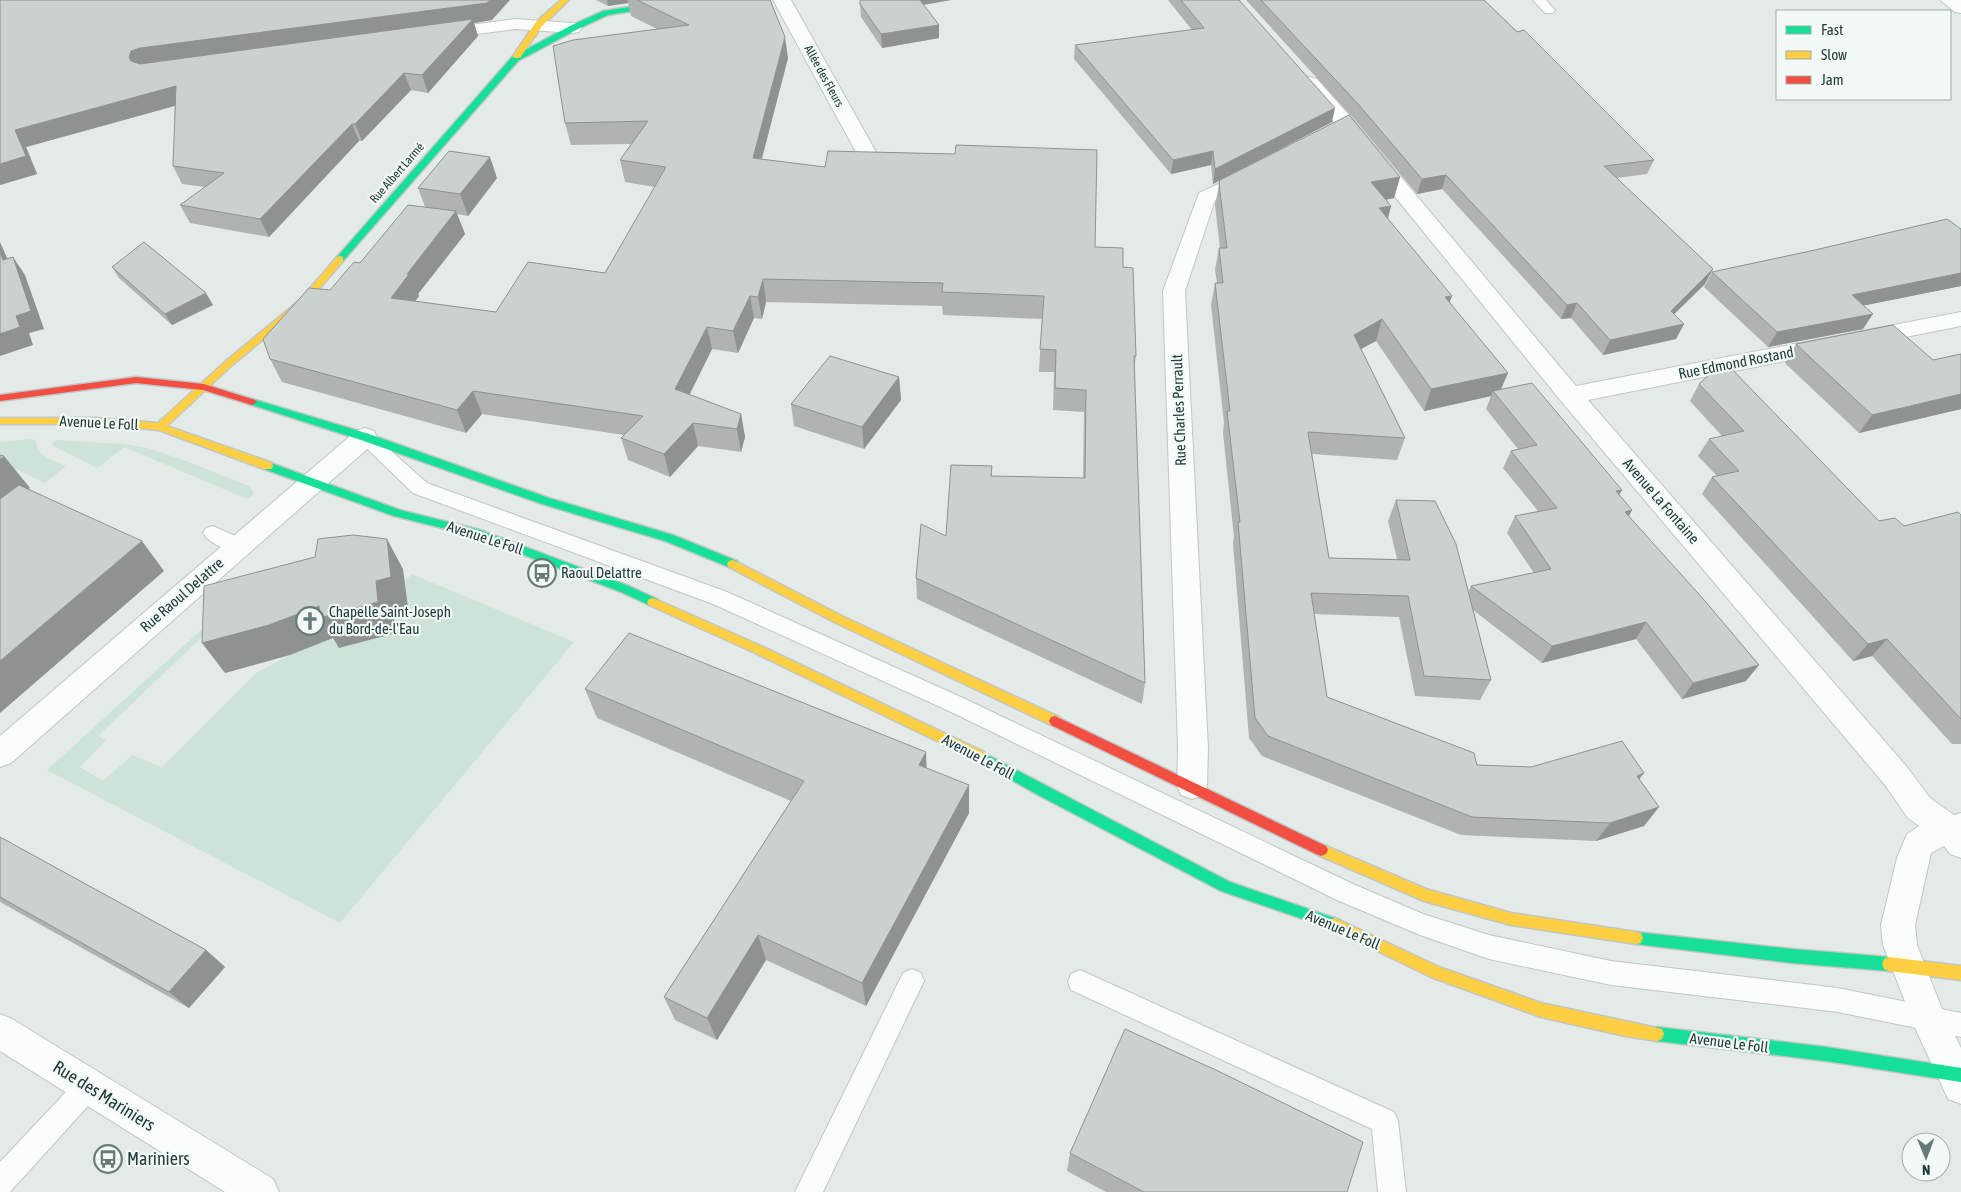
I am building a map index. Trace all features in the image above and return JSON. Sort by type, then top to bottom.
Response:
[{"type":"main road","name":"Rue Albert Larmé","points":[[160,427],[204,386],[303,302],[515,60],[571,10],[606,13],[689,0]]},
{"type":"main road","points":[[515,60],[539,24],[571,10],[606,13]]},
{"type":"main road","name":"Avenue Le Foll","points":[[0,398],[136,380],[204,386],[365,436],[546,501],[669,538],[744,569],[840,620],[1340,858],[1424,895],[1511,919],[1656,941],[1792,956],[1907,965],[1961,973]]},
{"type":"main road","name":"Avenue Le Foll","points":[[0,421],[94,421],[160,427],[398,512],[476,533],[625,589],[757,649],[980,756],[1044,792],[1226,886],[1325,920],[1436,972],[1541,1010],[1625,1028],[1714,1042],[1826,1054],[1959,1078]]},
{"type":"street","name":"Allée des Fleurs","points":[[782,0],[866,152]]},
{"type":"street","points":[[1949,0],[1961,8]]},
{"type":"street","points":[[416,37],[515,24],[539,24],[571,10]]},
{"type":"street","name":"Avenue La Fontaine","points":[[1294,66],[1338,129],[1570,395],[1896,776],[1919,808],[1958,833]]},
{"type":"street","name":"Rue Charles Perrault","points":[[1192,786],[1193,748],[1174,291],[1206,198],[1268,166]]},
{"type":"street","name":"Rue Edmond Rostand","points":[[1570,395],[1961,319]]},
{"type":"street","name":"Rue Raoul Delattre","points":[[0,754],[365,436]]},
{"type":"street","name":"Avenue La Fontaine","points":[[1958,833],[1929,836],[1918,844],[1898,925],[1900,945],[1907,965],[1945,1022],[1959,1078]]},
{"type":"street","name":"Rue des Mariniers","points":[[0,1031],[260,1192]]},
{"type":"lane","points":[[1539,0],[1549,10]]},
{"type":"lane","name":"Avenue Le Foll","points":[[365,436],[420,488],[720,598],[1160,801],[1344,892],[1420,924],[1489,947],[1611,972],[1666,981],[1838,1000],[1945,1022]]},
{"type":"lane","points":[[213,533],[239,546]]},
{"type":"lane","points":[[808,1192],[912,981]]},
{"type":"lane","points":[[1080,982],[1385,1121],[1392,1192]]},
{"type":"lane","points":[[0,1182],[88,1087]]},
{"type":"green space","points":[[32,439],[36,441],[43,454],[51,460],[66,466],[45,483],[0,462],[0,442]]},
{"type":"green space","points":[[57,440],[123,444],[148,448],[249,486],[254,492],[247,499],[124,447],[97,468],[53,446],[52,443]]},
{"type":"green space","points":[[412,574],[574,642],[340,923],[47,770],[202,629],[203,636],[98,736],[106,740],[80,767],[103,781],[132,755],[162,767],[256,673],[290,655],[393,611],[408,607],[405,581]]},
{"type":"building","points":[[0,0],[490,0],[487,3],[140,48],[131,51],[129,57],[131,61],[140,64],[473,19],[422,75],[404,73],[260,219],[180,205],[224,173],[173,166],[176,86],[15,130],[26,156],[0,164]]},
{"type":"building","points":[[637,0],[770,0],[785,37],[753,158],[825,167],[828,151],[955,154],[956,145],[1097,150],[1095,247],[1123,248],[1123,267],[1133,268],[1136,356],[1134,356],[1145,683],[916,578],[921,524],[946,536],[951,465],[992,466],[991,476],[1085,478],[1086,390],[1055,388],[1056,350],[1040,349],[1044,296],[942,292],[943,283],[763,279],[758,297],[750,296],[733,331],[707,327],[675,389],[741,414],[737,429],[693,423],[664,454],[621,438],[643,416],[473,391],[457,410],[270,359],[263,339],[309,288],[330,290],[354,262],[360,263],[408,205],[456,211],[407,274],[409,274],[391,298],[496,312],[528,262],[605,273],[666,167],[620,160],[648,121],[565,123],[553,46],[573,40],[689,25]]},
{"type":"building","points":[[860,0],[920,0],[939,25],[881,34],[860,4]]},
{"type":"building","points":[[1181,0],[1239,0],[1335,108],[1215,169],[1213,151],[1173,160],[1075,45],[1204,28]]},
{"type":"building","points":[[1261,0],[1484,0],[1517,32],[1524,30],[1654,160],[1604,166],[1713,269],[1671,311],[1684,324],[1610,340],[1577,303],[1567,305],[1446,175],[1422,179],[1359,105]]},
{"type":"building","points":[[1349,115],[1400,177],[1371,182],[1391,206],[1379,208],[1452,296],[1445,297],[1508,373],[1431,389],[1382,319],[1354,335],[1405,438],[1308,432],[1329,558],[1410,560],[1396,500],[1435,501],[1456,544],[1491,680],[1424,676],[1408,596],[1311,593],[1327,697],[1474,753],[1477,765],[1531,767],[1622,741],[1644,773],[1637,776],[1659,807],[1610,823],[1472,817],[1268,736],[1255,718],[1238,522],[1240,522],[1227,411],[1230,411],[1215,283],[1223,283],[1219,248],[1227,248],[1219,184],[1220,180]]},
{"type":"building","points":[[449,151],[490,157],[460,194],[418,188]]},
{"type":"building","points":[[1947,219],[1961,229],[1961,273],[1852,295],[1873,314],[1777,332],[1712,272],[1815,250]]},
{"type":"building","points":[[144,242],[206,293],[165,314],[112,267]]},
{"type":"building","points":[[0,252],[3,260],[13,257],[31,311],[16,316],[20,327],[0,334]]},
{"type":"building","points":[[1893,325],[1933,360],[1961,354],[1961,394],[1872,415],[1796,344]]},
{"type":"building","points":[[830,356],[899,377],[862,427],[791,404]]},
{"type":"building","points":[[1724,361],[1879,521],[1895,518],[1904,526],[1958,512],[1961,515],[1961,719],[1887,639],[1868,644],[1712,477],[1739,471],[1709,439],[1744,431],[1699,384]]},
{"type":"building","points":[[1532,383],[1622,490],[1616,491],[1632,510],[1625,512],[1705,601],[1759,665],[1693,683],[1646,622],[1552,646],[1471,586],[1551,569],[1515,516],[1557,508],[1511,451],[1537,445],[1493,391]]},
{"type":"building","points":[[19,485],[142,541],[0,661],[0,499]]},
{"type":"building","points":[[353,535],[387,539],[391,577],[376,581],[378,602],[320,618],[319,606],[269,625],[202,643],[204,586],[315,557],[318,539]]},
{"type":"building","points":[[629,633],[926,752],[919,765],[969,785],[862,983],[758,935],[707,1018],[664,997],[804,781],[585,689]]},
{"type":"building","points":[[0,837],[206,950],[169,992],[0,897]]},
{"type":"building","points":[[1125,1029],[1218,1071],[1363,1142],[1347,1192],[1144,1192],[1070,1153]]},
{"type":"traffic: fast","points":[[340,259],[515,59],[573,28],[606,13],[689,0]]},
{"type":"traffic: fast","points":[[252,402],[365,437],[546,501],[669,538],[733,564]]},
{"type":"traffic: fast","points":[[268,466],[398,513],[476,533],[625,589],[653,602]]},
{"type":"traffic: fast","points":[[980,756],[1044,792],[1226,887],[1335,924]]},
{"type":"traffic: fast","points":[[1636,938],[1792,956],[1889,964]]},
{"type":"traffic: fast","points":[[1657,1034],[1826,1054],[1961,1075]]},
{"type":"traffic: slow","points":[[517,56],[539,24],[565,0]]},
{"type":"traffic: slow","points":[[160,427],[229,363],[303,302],[340,259]]},
{"type":"traffic: slow","points":[[0,421],[94,421],[160,427],[268,466]]},
{"type":"traffic: slow","points":[[733,564],[840,620],[1055,721]]},
{"type":"traffic: slow","points":[[653,602],[757,649],[980,756]]},
{"type":"traffic: slow","points":[[1321,850],[1424,895],[1511,919],[1636,938]]},
{"type":"traffic: slow","points":[[1335,924],[1436,972],[1541,1010],[1625,1029],[1657,1034]]},
{"type":"traffic: slow","points":[[1889,964],[1961,973]]},
{"type":"traffic: jam","points":[[0,398],[136,380],[204,387],[252,402]]},
{"type":"traffic: jam","points":[[1055,721],[1321,850]]},
{"type":"place","name":"Raoul Delattre","points":[[542,573]]},
{"type":"place","name":"Chapelle Saint-Joseph du Bord-de-l'Eau","points":[[310,621]]},
{"type":"place","name":"Mariniers","points":[[108,1159]]}]
